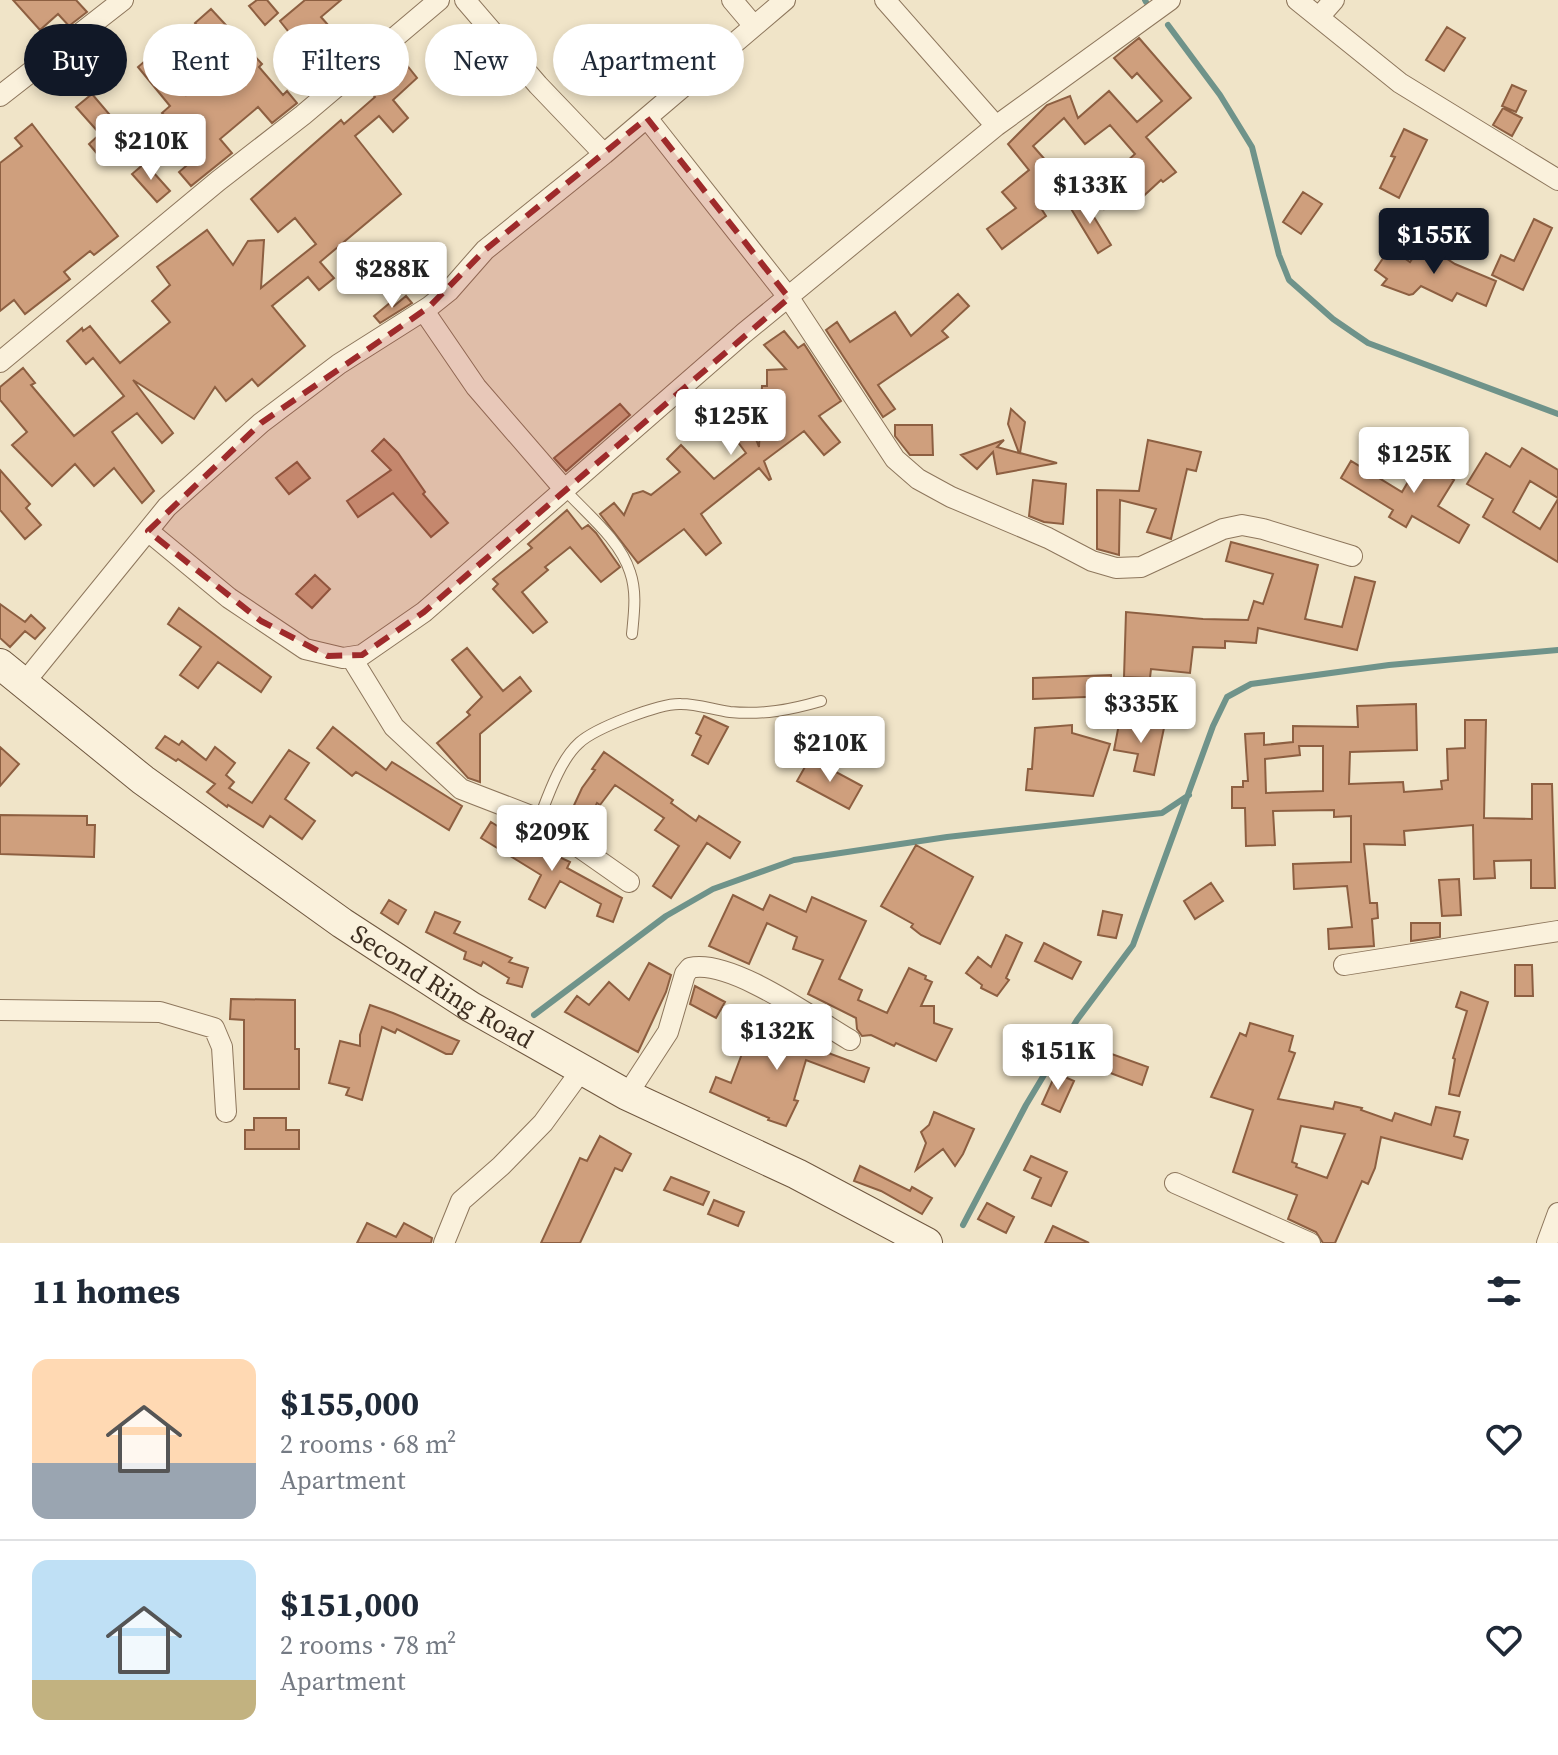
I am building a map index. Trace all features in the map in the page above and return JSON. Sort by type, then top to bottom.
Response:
[{"type":"main road","name":"Second Ring Road","points":[[0,664],[143,780],[342,923],[471,1007],[627,1095],[797,1174],[927,1243]]},
{"type":"street","points":[[0,96],[123,0]]},
{"type":"street","points":[[0,362],[439,0]]},
{"type":"street","points":[[465,0],[538,85],[604,154]]},
{"type":"street","points":[[732,0],[754,26]]},
{"type":"street","points":[[24,683],[167,507],[261,423],[339,364],[424,311],[449,291],[485,250],[604,154],[785,0]]},
{"type":"street","points":[[885,0],[996,126]]},
{"type":"street","points":[[148,531],[229,598],[305,649],[328,656],[362,655],[424,612],[744,333],[996,126],[1170,0]]},
{"type":"street","points":[[1297,0],[1400,83],[1558,180]]},
{"type":"street","points":[[1319,17],[1334,0]]},
{"type":"street","points":[[647,118],[789,298],[895,459],[918,479],[1092,561],[1116,568],[1141,567],[1223,529],[1242,525],[1352,556]]},
{"type":"street","points":[[424,311],[476,387],[565,490]]},
{"type":"street","points":[[351,657],[394,727],[461,789],[539,819],[629,882]]},
{"type":"street","points":[[1344,965],[1558,931]]},
{"type":"street","points":[[627,1095],[668,1032],[685,974],[690,968],[718,968],[743,978],[850,1040]]},
{"type":"street","points":[[0,1010],[160,1012],[214,1028],[222,1047],[226,1112]]},
{"type":"street","points":[[444,1243],[461,1201],[543,1123],[583,1068]]},
{"type":"street","points":[[1175,1183],[1310,1243]]},
{"type":"street","points":[[1547,1243],[1558,1213]]},
{"type":"lane","points":[[565,490],[612,541],[630,571],[635,602],[632,634]]},
{"type":"lane","points":[[539,819],[555,778],[578,743],[647,710],[679,703],[765,714],[821,701]]},
{"type":"highlighted area","points":[[647,118],[789,298],[424,612],[362,655],[328,656],[261,621],[148,531],[261,423],[429,307],[485,250]]},
{"type":"building","points":[[13,0],[76,0],[87,12],[72,24],[67,24],[58,14],[47,24],[35,24]]},
{"type":"building","points":[[257,0],[267,0],[278,13],[265,25],[249,6]]},
{"type":"building","points":[[305,0],[341,0],[321,17],[327,24],[282,24],[280,21]]},
{"type":"building","points":[[211,9],[225,24],[196,24]]},
{"type":"building","points":[[1447,27],[1465,38],[1444,71],[1426,60]]},
{"type":"building","points":[[1139,38],[1191,98],[1146,137],[1176,172],[1163,182],[1161,180],[1137,202],[1126,190],[1104,209],[1090,194],[1135,154],[1110,125],[1085,144],[1064,118],[1033,146],[1062,179],[1037,202],[1046,216],[1002,249],[987,229],[1016,208],[1002,192],[1029,170],[1008,144],[1047,105],[1070,96],[1078,118],[1109,91],[1137,122],[1162,101],[1137,73],[1132,78],[1114,58]]},
{"type":"building","points":[[257,59],[262,64],[259,67],[273,83],[273,96],[291,96],[297,103],[272,123],[258,107],[220,139],[232,153],[191,186],[179,172],[199,155],[178,132],[162,146],[148,130],[165,116],[162,113],[170,106],[162,96],[257,96]]},
{"type":"building","points":[[409,68],[417,78],[409,85]]},
{"type":"building","points":[[1512,85],[1526,91],[1516,112],[1502,106]]},
{"type":"building","points":[[94,96],[127,135],[100,157],[89,144],[100,134],[76,107]]},
{"type":"building","points":[[397,96],[393,100],[408,118],[393,132],[379,116],[355,136],[401,194],[320,262],[334,278],[319,290],[308,277],[272,306],[305,346],[258,386],[252,379],[226,401],[215,387],[194,419],[133,380],[173,433],[162,443],[137,413],[112,432],[154,491],[142,503],[114,468],[94,486],[75,464],[52,486],[12,445],[27,432],[0,400],[0,387],[23,368],[35,383],[31,385],[74,436],[124,396],[93,358],[86,364],[67,341],[82,328],[83,331],[90,326],[120,363],[170,322],[152,301],[170,285],[157,267],[207,230],[233,265],[248,241],[264,240],[261,288],[316,244],[295,218],[278,232],[251,199],[341,120],[344,124],[375,97]]},
{"type":"building","points":[[1503,108],[1522,118],[1512,136],[1493,125]]},
{"type":"building","points":[[32,124],[118,236],[94,255],[90,251],[64,272],[70,279],[25,314],[14,300],[0,311],[0,163],[22,146],[15,138]]},
{"type":"building","points":[[1404,129],[1427,140],[1399,198],[1380,188]]},
{"type":"building","points":[[145,163],[170,191],[157,202],[132,174]]},
{"type":"building","points":[[1303,192],[1322,204],[1301,234],[1283,222]]},
{"type":"building","points":[[1083,199],[1111,245],[1098,253],[1070,207]]},
{"type":"building","points":[[1534,219],[1552,228],[1523,290],[1492,275],[1501,255],[1514,261]]},
{"type":"building","points":[[1423,243],[1455,264],[1496,281],[1486,306],[1457,293],[1452,301],[1421,286],[1409,295],[1382,285],[1387,279],[1375,270],[1390,248],[1410,262]]},
{"type":"building","points":[[958,294],[969,306],[942,331],[948,337],[878,385],[895,409],[883,417],[826,330],[837,322],[850,342],[895,312],[911,336]]},
{"type":"building","points":[[406,296],[412,303],[380,323],[374,316],[391,302],[394,306]]},
{"type":"building","points":[[784,331],[798,348],[804,344],[841,401],[819,416],[840,442],[824,455],[804,431],[764,461],[771,479],[759,468],[701,514],[721,543],[706,555],[684,529],[638,563],[600,514],[614,503],[624,515],[633,494],[643,491],[651,495],[680,472],[667,459],[681,445],[714,479],[746,453],[737,441],[752,429],[759,447],[762,386],[767,386],[767,370],[786,369],[764,345]]},
{"type":"building","points":[[620,404],[630,415],[566,471],[554,458]]},
{"type":"building","points":[[1011,409],[1025,422],[1020,453],[1057,463],[997,474],[993,452],[977,469],[961,455],[1004,440],[997,447],[1019,453],[1008,424]]},
{"type":"building","points":[[895,425],[932,425],[933,455],[910,455],[895,436]]},
{"type":"building","points":[[384,439],[398,453],[425,492],[423,494],[448,523],[431,537],[393,493],[358,517],[347,501],[391,470],[372,451]]},
{"type":"building","points":[[1148,440],[1201,452],[1196,471],[1187,469],[1171,539],[1147,532],[1156,509],[1120,500],[1119,555],[1097,549],[1097,490],[1139,491]]},
{"type":"building","points":[[1429,446],[1446,456],[1438,470],[1454,480],[1438,506],[1469,525],[1459,543],[1412,516],[1406,527],[1389,517],[1393,510],[1341,478],[1351,461],[1402,492]]},
{"type":"building","points":[[1522,448],[1558,470],[1558,498],[1530,481],[1513,512],[1540,529],[1558,499],[1558,562],[1483,517],[1493,499],[1467,484],[1486,453],[1510,467]]},
{"type":"building","points":[[297,462],[310,478],[289,494],[276,478]]},
{"type":"building","points":[[0,470],[30,504],[26,508],[41,525],[25,539],[0,510]]},
{"type":"building","points":[[1033,480],[1066,484],[1063,524],[1044,522],[1029,516]]},
{"type":"building","points":[[567,510],[582,529],[588,525],[596,533],[620,567],[601,582],[570,547],[545,567],[548,570],[522,592],[547,622],[533,633],[493,589],[498,584],[493,579],[532,548],[528,544]]},
{"type":"building","points":[[1231,542],[1318,565],[1305,619],[1342,627],[1355,577],[1375,582],[1357,650],[1258,628],[1256,643],[1225,641],[1225,648],[1193,647],[1190,673],[1151,669],[1150,678],[1124,677],[1126,612],[1248,620],[1254,601],[1263,604],[1273,574],[1226,561]]},
{"type":"building","points":[[315,575],[330,589],[312,608],[296,594]]},
{"type":"building","points":[[0,604],[25,622],[31,615],[45,628],[35,639],[25,631],[10,647],[0,638]]},
{"type":"building","points":[[179,608],[271,677],[261,692],[218,662],[198,688],[180,675],[201,647],[168,624]]},
{"type":"building","points":[[467,648],[503,691],[520,677],[531,691],[480,734],[480,782],[468,778],[437,743],[470,715],[467,712],[482,697],[452,660]]},
{"type":"building","points":[[1111,675],[1112,696],[1033,699],[1033,678]]},
{"type":"building","points":[[1416,704],[1417,750],[1350,752],[1349,784],[1403,782],[1404,792],[1442,789],[1441,781],[1448,780],[1447,749],[1465,748],[1465,720],[1486,720],[1484,818],[1532,819],[1532,784],[1552,784],[1555,888],[1531,888],[1531,860],[1494,861],[1495,878],[1474,879],[1473,825],[1404,831],[1405,845],[1364,844],[1370,903],[1377,903],[1378,918],[1372,919],[1374,946],[1329,949],[1328,929],[1352,927],[1347,886],[1294,889],[1293,864],[1351,862],[1351,816],[1334,817],[1334,810],[1273,811],[1275,845],[1246,846],[1245,808],[1232,808],[1232,787],[1243,787],[1243,781],[1248,781],[1245,734],[1264,733],[1264,745],[1293,742],[1293,726],[1358,727],[1357,706]],"holes":[[[1299,746],[1323,746],[1323,791],[1266,793],[1265,759],[1300,755]]]},
{"type":"building","points":[[704,716],[728,727],[708,764],[692,755],[701,736],[696,733]]},
{"type":"building","points":[[1119,724],[1164,728],[1154,775],[1134,771],[1138,754],[1114,750]]},
{"type":"building","points":[[1072,725],[1072,733],[1110,744],[1093,796],[1026,790],[1028,769],[1032,769],[1035,728]]},
{"type":"building","points":[[333,727],[386,770],[392,762],[462,806],[449,830],[356,772],[352,776],[317,748]]},
{"type":"building","points":[[165,736],[179,745],[182,741],[206,760],[215,747],[235,763],[226,775],[234,782],[229,788],[252,803],[289,750],[309,763],[285,799],[315,821],[302,839],[270,816],[263,827],[227,807],[207,792],[215,784],[156,748]]},
{"type":"building","points":[[0,747],[19,764],[0,786]]},
{"type":"building","points":[[604,752],[673,800],[671,803],[696,821],[699,816],[740,842],[730,858],[707,843],[671,898],[653,886],[679,846],[655,830],[664,818],[615,785],[600,805],[597,803],[587,824],[569,816]]},
{"type":"building","points":[[810,758],[862,786],[849,809],[797,781]]},
{"type":"building","points":[[0,815],[87,816],[87,825],[95,825],[94,857],[0,854]]},
{"type":"building","points":[[491,822],[550,859],[553,854],[570,862],[567,868],[622,898],[613,922],[597,916],[601,904],[560,881],[545,908],[529,899],[541,875],[481,838]]},
{"type":"building","points":[[916,845],[973,877],[940,944],[921,935],[911,927],[913,924],[881,906]]},
{"type":"building","points":[[1459,879],[1461,915],[1442,916],[1439,880]]},
{"type":"building","points":[[1211,883],[1223,901],[1195,919],[1184,901]]},
{"type":"building","points":[[733,895],[763,910],[770,895],[806,912],[812,897],[866,921],[839,979],[862,990],[858,1000],[887,1013],[909,968],[926,976],[925,979],[932,982],[921,1006],[934,1006],[934,1023],[952,1029],[936,1061],[896,1043],[894,1046],[871,1035],[862,1036],[857,1029],[856,1018],[808,994],[823,960],[793,949],[797,937],[767,923],[749,964],[709,946]]},
{"type":"building","points":[[389,900],[406,910],[398,924],[381,913]]},
{"type":"building","points":[[1103,911],[1122,915],[1116,938],[1098,935]]},
{"type":"building","points":[[435,912],[460,922],[454,933],[512,958],[509,962],[528,968],[522,987],[507,983],[509,978],[483,962],[481,966],[464,959],[466,952],[426,932]]},
{"type":"building","points":[[1411,923],[1440,923],[1440,937],[1411,941]]},
{"type":"building","points":[[1006,935],[1022,943],[1006,978],[1009,980],[997,996],[981,988],[982,985],[966,973],[978,957],[991,967]]},
{"type":"building","points":[[1044,943],[1081,962],[1072,979],[1035,961]]},
{"type":"building","points":[[649,963],[671,975],[638,1052],[565,1012],[577,996],[589,1005],[609,982],[629,1000]]},
{"type":"building","points":[[1515,965],[1532,965],[1533,996],[1515,996]]},
{"type":"building","points":[[695,986],[725,1002],[716,1018],[690,1004]]},
{"type":"building","points":[[1461,992],[1488,1002],[1459,1096],[1449,1094],[1453,1058],[1467,1011],[1456,1007]]},
{"type":"building","points":[[231,999],[295,1000],[299,1089],[244,1089],[244,1020],[230,1019]]},
{"type":"building","points":[[370,1005],[459,1041],[452,1054],[446,1054],[397,1029],[395,1033],[382,1027],[362,1100],[346,1095],[349,1088],[329,1083],[340,1041],[360,1046],[360,1035]]},
{"type":"building","points":[[755,1019],[809,1040],[796,1041],[869,1068],[864,1082],[806,1060],[794,1100],[798,1101],[786,1126],[710,1092],[716,1077],[731,1083]]},
{"type":"building","points":[[1250,1023],[1293,1036],[1289,1051],[1295,1053],[1278,1099],[1333,1109],[1335,1102],[1362,1108],[1392,1121],[1395,1113],[1431,1125],[1436,1107],[1460,1112],[1454,1136],[1468,1140],[1462,1159],[1381,1137],[1375,1168],[1368,1184],[1362,1181],[1335,1243],[1323,1243],[1316,1232],[1288,1219],[1297,1195],[1233,1172],[1253,1110],[1211,1097],[1240,1033],[1246,1036]],"holes":[[[1301,1126],[1345,1134],[1327,1178],[1296,1167],[1297,1164],[1292,1162]]]},
{"type":"building","points":[[1095,1048],[1148,1067],[1142,1085],[1089,1065]]},
{"type":"building","points":[[1056,1073],[1074,1081],[1060,1112],[1042,1104]]},
{"type":"building","points":[[934,1112],[974,1129],[955,1166],[943,1149],[916,1170],[926,1143],[921,1132],[929,1125]]},
{"type":"building","points":[[254,1118],[286,1118],[286,1130],[299,1130],[299,1149],[245,1149],[245,1130],[254,1130]]},
{"type":"building","points":[[600,1136],[631,1154],[622,1171],[615,1168],[580,1243],[541,1243],[580,1158],[587,1161]]},
{"type":"building","points":[[1031,1156],[1067,1172],[1051,1206],[1032,1198],[1041,1178],[1024,1170]]},
{"type":"building","points":[[860,1166],[910,1191],[912,1187],[932,1198],[922,1214],[881,1191],[854,1181]]},
{"type":"building","points":[[671,1177],[709,1192],[703,1205],[664,1190]]},
{"type":"building","points":[[714,1200],[744,1212],[738,1226],[708,1214]]},
{"type":"building","points":[[987,1203],[1014,1217],[1006,1233],[978,1219]]},
{"type":"building","points":[[367,1223],[396,1237],[404,1223],[432,1238],[431,1243],[357,1243]]},
{"type":"building","points":[[1053,1226],[1089,1243],[1045,1243]]},
{"type":"waterway","points":[[1168,25],[1220,95],[1252,147],[1279,255],[1289,280],[1333,319],[1368,343],[1558,414]]},
{"type":"waterway","points":[[963,1225],[1026,1105],[1077,1020],[1133,945],[1213,726],[1227,697],[1251,684],[1389,665],[1558,650]]},
{"type":"waterway","points":[[534,1015],[666,916],[713,889],[794,860],[947,837],[1162,813],[1189,795]]}]
